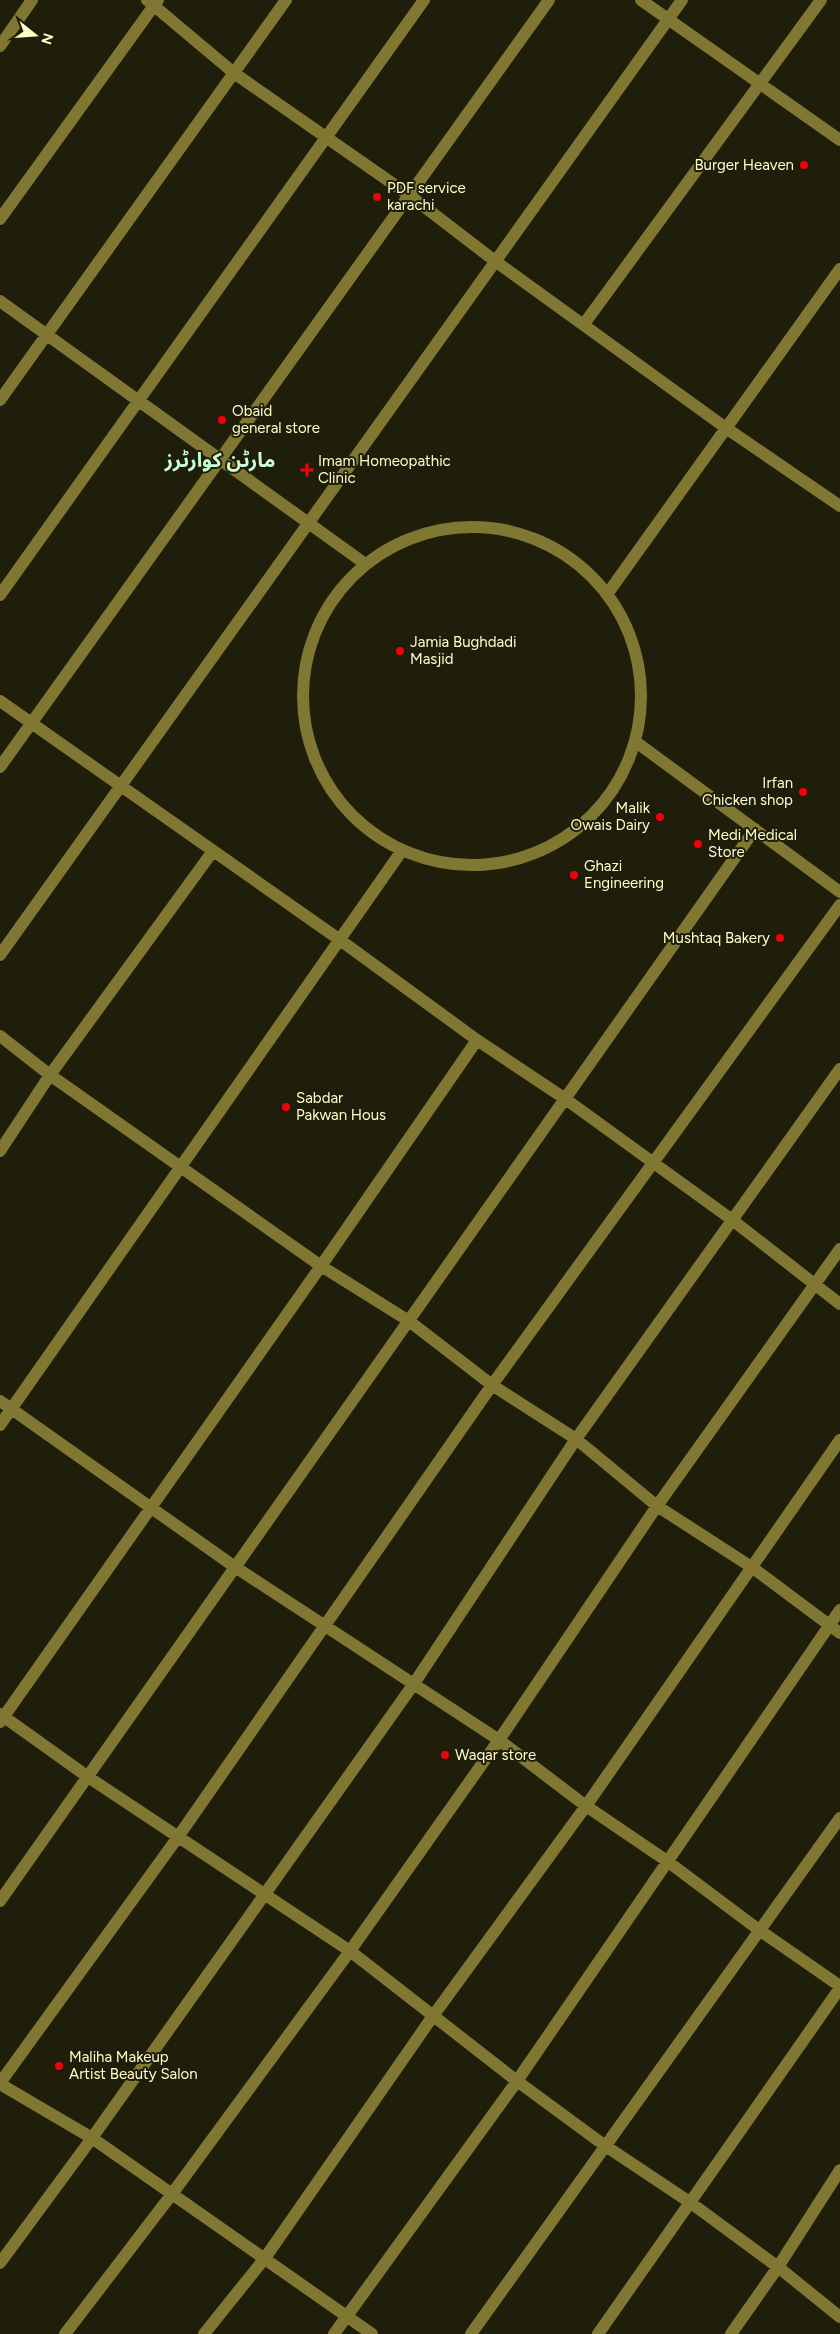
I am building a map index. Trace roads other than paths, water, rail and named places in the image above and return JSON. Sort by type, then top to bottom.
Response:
[{"type":"street","points":[[0,46],[32,0]]},
{"type":"street","points":[[0,400],[286,0]]},
{"type":"street","points":[[0,595],[137,400],[424,0]]},
{"type":"street","points":[[0,767],[549,0]]},
{"type":"street","points":[[641,0],[840,140]]},
{"type":"street","points":[[0,955],[122,787],[307,522],[682,0]]},
{"type":"street","points":[[584,324],[821,0]]},
{"type":"street","points":[[0,219],[153,2],[234,74],[409,195],[495,261],[726,428],[840,506]]},
{"type":"street","points":[[608,593],[840,269]]},
{"type":"street","points":[[0,301],[364,563]]},
{"type":"street","points":[[465,524],[520,531],[569,555],[608,593],[633,639],[642,690],[636,742],[611,795],[568,836],[516,861],[458,867],[401,852],[354,820],[320,774],[303,718],[305,660],[326,607],[364,563],[412,536],[465,524]]},
{"type":"street","points":[[0,701],[340,940],[477,1040],[564,1098],[654,1162],[840,1304]]},
{"type":"street","points":[[636,742],[840,892]]},
{"type":"street","points":[[0,1902],[755,829]]},
{"type":"street","points":[[0,1151],[50,1075],[213,851]]},
{"type":"street","points":[[0,1424],[401,852]]},
{"type":"street","points":[[372,2334],[92,2138],[0,2083],[178,1837],[492,1385],[840,905]]},
{"type":"street","points":[[0,1036],[50,1075],[321,1266],[409,1321],[492,1385],[576,1439],[657,1506],[753,1568],[840,1633]]},
{"type":"street","points":[[477,1040],[152,1508],[1,1718],[350,1950],[517,2081],[604,2145],[691,2202],[778,2267],[840,2317]]},
{"type":"street","points":[[0,2263],[92,2138],[413,1684],[576,1439],[731,1219],[840,1069]]},
{"type":"street","points":[[65,2334],[172,2194],[350,1950],[499,1740],[657,1506],[840,1249]]},
{"type":"street","points":[[0,1401],[235,1567],[499,1740],[586,1806],[667,1861],[759,1930],[840,1987],[598,2334]]},
{"type":"street","points":[[204,2334],[265,2258],[433,2016],[586,1806],[753,1568],[840,1440]]},
{"type":"street","points":[[334,2334],[517,2081],[840,1610]]},
{"type":"street","points":[[471,2334],[604,2145],[840,1818]]},
{"type":"street","points":[[730,2334],[778,2267],[840,2170]]},
{"type":"place","name":"Burger Heaven","points":[[804,165]]},
{"type":"place","name":"PDF service karachi","points":[[377,197]]},
{"type":"place","name":"Obaid general store","points":[[222,420]]},
{"type":"place","name":"Imam Homeopathic Clinic","points":[[307,470]]},
{"type":"place","name":"Jamia Bughdadi Masjid","points":[[400,651]]},
{"type":"place","name":"Irfan Chicken shop","points":[[803,792]]},
{"type":"place","name":"Malik Owais Dairy","points":[[660,817]]},
{"type":"place","name":"Medi Medical Store","points":[[698,844]]},
{"type":"place","name":"Ghazi Engineering","points":[[574,875]]},
{"type":"place","name":"Mushtaq Bakery","points":[[780,938]]},
{"type":"place","name":"Sabdar Pakwan Hous","points":[[286,1107]]},
{"type":"place","name":"Waqar store","points":[[445,1755]]},
{"type":"place","name":"Maliha Makeup Artist Beauty Salon","points":[[59,2066]]},
{"type":"district","name":"مارٹن کوارٹرز","points":[[220,460]]}]
